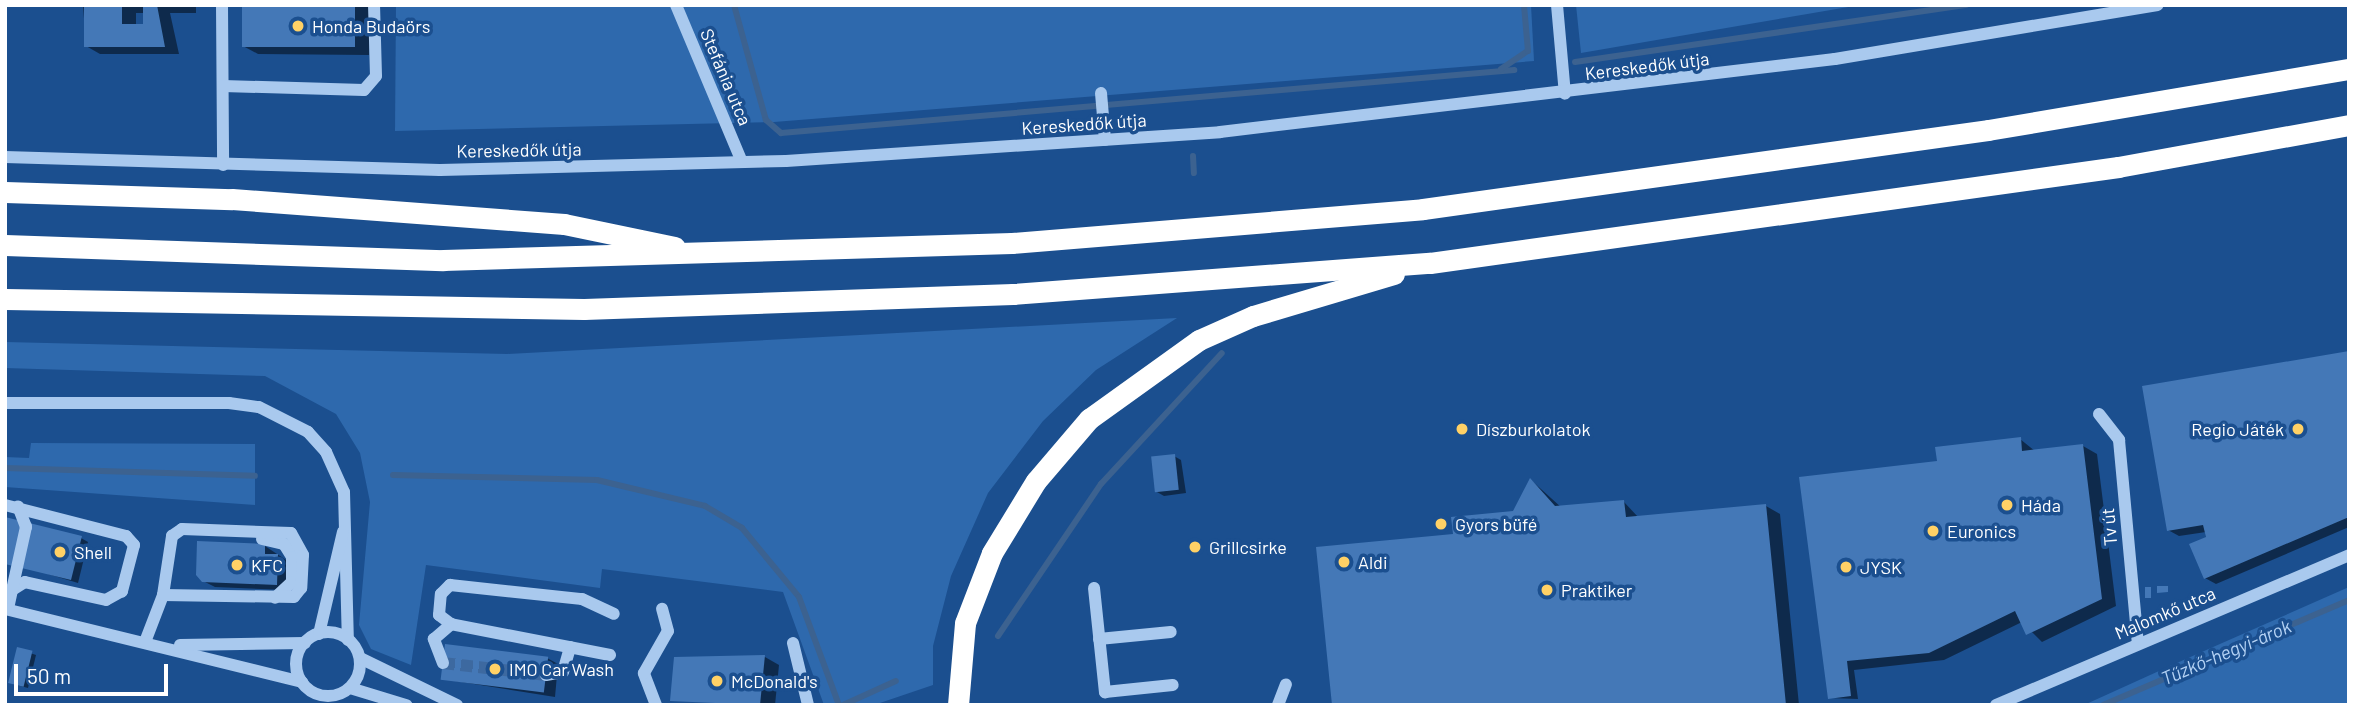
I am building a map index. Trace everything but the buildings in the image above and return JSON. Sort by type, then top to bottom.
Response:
[{"type":"highway","points":[[5,245],[443,260],[1012,243],[1423,209],[1988,130],[2349,69]]},
{"type":"highway","points":[[5,299],[584,309],[1013,294],[1430,263],[2118,167],[2349,125]]},
{"type":"highway","points":[[5,192],[232,199],[564,224],[713,254]]},
{"type":"highway","points":[[958,705],[965,623],[992,553],[1036,481],[1089,419],[1199,340],[1254,316],[1430,263]]},
{"type":"street","points":[[222,5],[223,165]]},
{"type":"street","points":[[223,86],[364,90],[376,76],[374,5]]},
{"type":"street","name":"Stefánia utca","points":[[676,5],[742,162]]},
{"type":"street","points":[[1557,5],[1565,94]]},
{"type":"street","name":"Kereskedők útja","points":[[5,157],[440,170],[742,162],[1105,140],[1565,94],[1835,59],[2158,5]]},
{"type":"street","points":[[1101,93],[1105,140]]},
{"type":"street","points":[[5,403],[259,407],[288,418],[326,452],[347,513],[348,640],[360,659],[457,705]]},
{"type":"street","name":"Tv út","points":[[2099,414],[2119,440],[2138,643]]},
{"type":"street","points":[[12,506],[26,527],[6,609],[302,682],[326,696],[350,688],[406,705]]},
{"type":"street","points":[[12,506],[126,536],[134,545],[122,591],[106,600],[25,582],[12,590]]},
{"type":"street","points":[[160,645],[305,643],[319,634],[347,513]]},
{"type":"street","points":[[145,642],[163,595],[172,536],[182,529],[291,533],[303,555],[301,588],[294,597],[272,600],[163,595]]},
{"type":"street","name":"Malomkő utca","points":[[1996,705],[2349,555]]},
{"type":"street","points":[[610,655],[451,624],[439,615],[441,594],[450,585],[582,599],[614,614]]},
{"type":"street","points":[[1094,588],[1105,692],[1174,685]]},
{"type":"street","points":[[656,705],[644,673],[668,631],[662,609]]},
{"type":"street","points":[[443,663],[434,639],[451,624]]},
{"type":"street","points":[[1099,639],[1171,632]]},
{"type":"street","points":[[319,634],[348,640]]},
{"type":"street","points":[[302,682],[297,662],[305,643]]},
{"type":"street","points":[[793,643],[808,705]]},
{"type":"street","points":[[546,675],[563,673],[570,647]]},
{"type":"street","points":[[350,688],[360,659]]},
{"type":"street","points":[[1278,705],[1286,684],[1290,705]]},
{"type":"shaded area","points":[[396,5],[1531,5],[1534,61],[774,122],[395,131]]},
{"type":"shaded area","points":[[1576,5],[1860,5],[1581,53]]},
{"type":"shaded area","points":[[1177,318],[1096,370],[1043,421],[988,493],[951,576],[933,646],[933,685],[874,705],[824,705],[783,592],[602,569],[600,588],[426,565],[411,665],[371,649],[359,625],[370,502],[360,453],[336,414],[265,376],[5,368],[5,342],[507,354]]},
{"type":"shaded area","points":[[31,443],[255,444],[255,505],[5,487],[5,457],[29,458]]},
{"type":"shaded area","points":[[2349,587],[2349,705],[2084,705],[2170,666]]},
{"type":"waterway","points":[[734,5],[766,120],[781,133],[1514,70]]},
{"type":"waterway","points":[[1501,69],[1528,51],[1524,5]]},
{"type":"waterway","points":[[1575,62],[1967,5]]},
{"type":"waterway","points":[[1193,156],[1194,173]]},
{"type":"waterway","points":[[998,636],[1101,484],[1222,353]]},
{"type":"waterway","points":[[5,468],[255,476]]},
{"type":"waterway","points":[[393,475],[597,480],[705,506],[742,528],[799,597],[839,705]]},
{"type":"waterway","name":"Tűzkő-hegyi-árok","points":[[2103,705],[2349,600]]},
{"type":"waterway","points":[[843,705],[896,681]]},
{"type":"tunnel","points":[[443,663],[546,675]]},
{"type":"place","name":"Honda Budaörs","points":[[298,26]]},
{"type":"place","name":"Díszburkolatok","points":[[1462,429]]},
{"type":"place","name":"Regio Játék","points":[[2298,429]]},
{"type":"place","name":"Háda","points":[[2007,505]]},
{"type":"place","name":"Gyors büfé","points":[[1441,524]]},
{"type":"place","name":"Euronics","points":[[1933,531]]},
{"type":"place","name":"Grillcsirke","points":[[1195,547]]},
{"type":"place","name":"Shell","points":[[60,552]]},
{"type":"place","name":"Aldi","points":[[1344,562]]},
{"type":"place","name":"KFC","points":[[237,565]]},
{"type":"place","name":"JYSK","points":[[1846,567]]},
{"type":"place","name":"Praktiker","points":[[1547,590]]},
{"type":"place","name":"IMO Car Wash","points":[[495,669]]},
{"type":"place","name":"McDonald's","points":[[717,681]]}]
